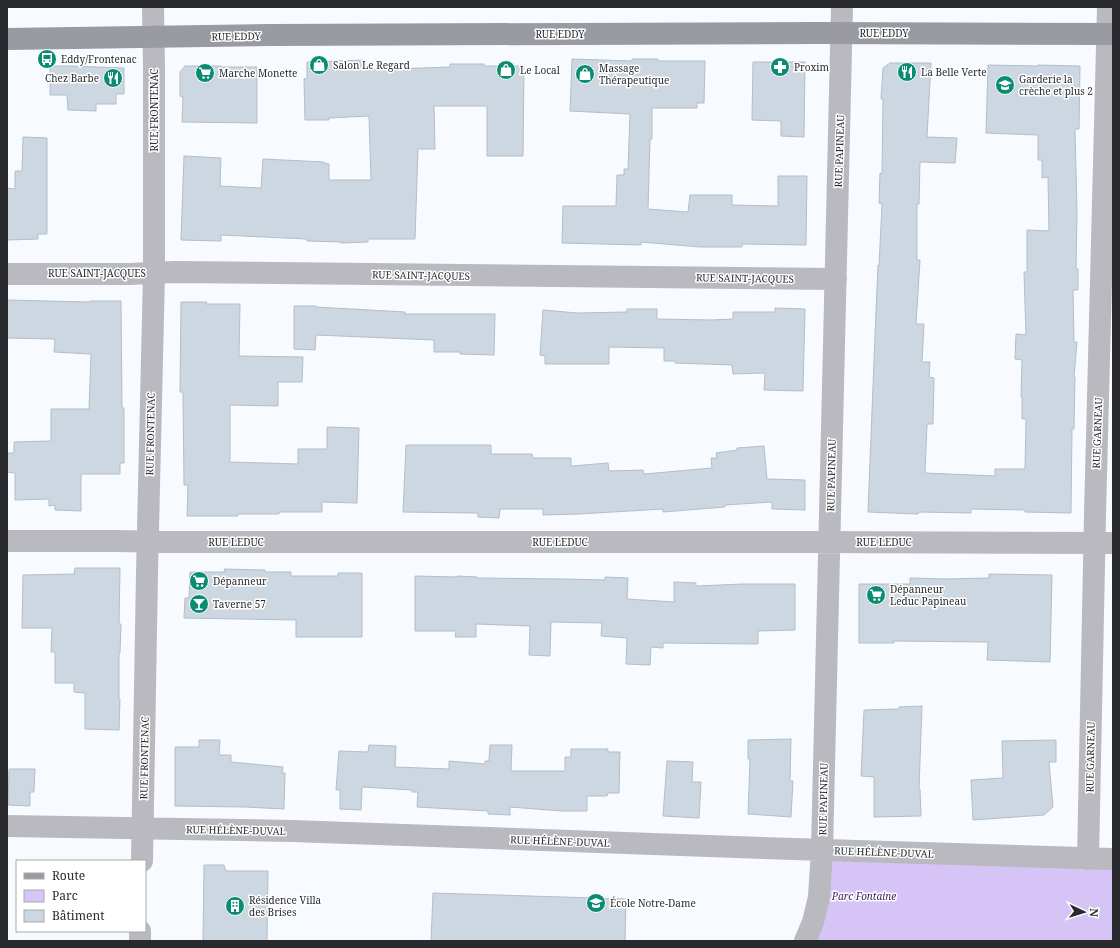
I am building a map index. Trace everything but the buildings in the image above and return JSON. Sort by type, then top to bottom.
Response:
[{"type":"main road","name":"RUE EDDY","points":[[7,39],[272,35],[841,33],[1110,34]]},
{"type":"street","name":"RUE FRONTENAC","points":[[142,860],[154,273],[153,7]]},
{"type":"street","name":"RUE PAPINEAU","points":[[805,941],[813,922],[819,897],[822,850],[842,7]]},
{"type":"street","name":"RUE GARNEAU","points":[[1088,859],[1104,543],[1110,34],[1108,7]]},
{"type":"street","name":"RUE SAINT-JACQUES","points":[[7,274],[129,274],[175,272],[836,279]]},
{"type":"street","name":"RUE LEDUC","points":[[7,541],[1104,543]]},
{"type":"street","name":"RUE HÉLÈNE-DUVAL","points":[[7,826],[292,831],[1113,859]]},
{"type":"green space","name":"Parc Fontaine","points":[[822,850],[1113,859],[1113,941],[805,941]]},
{"type":"place","name":"Eddy/Frontenac","points":[[47,59]]},
{"type":"place","name":"Salon Le Regard","points":[[319,65]]},
{"type":"place","name":"Proxim","points":[[780,67]]},
{"type":"place","name":"Le Local","points":[[506,70]]},
{"type":"place","name":"La Belle Verte","points":[[907,72]]},
{"type":"place","name":"Marche Monette","points":[[205,73]]},
{"type":"place","name":"Massage Thérapeutique","points":[[585,74]]},
{"type":"place","name":"Chez Barbe","points":[[113,78]]},
{"type":"place","name":"Garderie la crèche et plus 2","points":[[1005,85]]},
{"type":"place","name":"Dépanneur","points":[[199,581]]},
{"type":"place","name":"Dépanneur Leduc Papineau","points":[[876,595]]},
{"type":"place","name":"Taverne 57","points":[[199,604]]},
{"type":"place","name":"École Notre-Dame","points":[[596,903]]},
{"type":"place","name":"Résidence Villa des Brises","points":[[235,906]]}]
